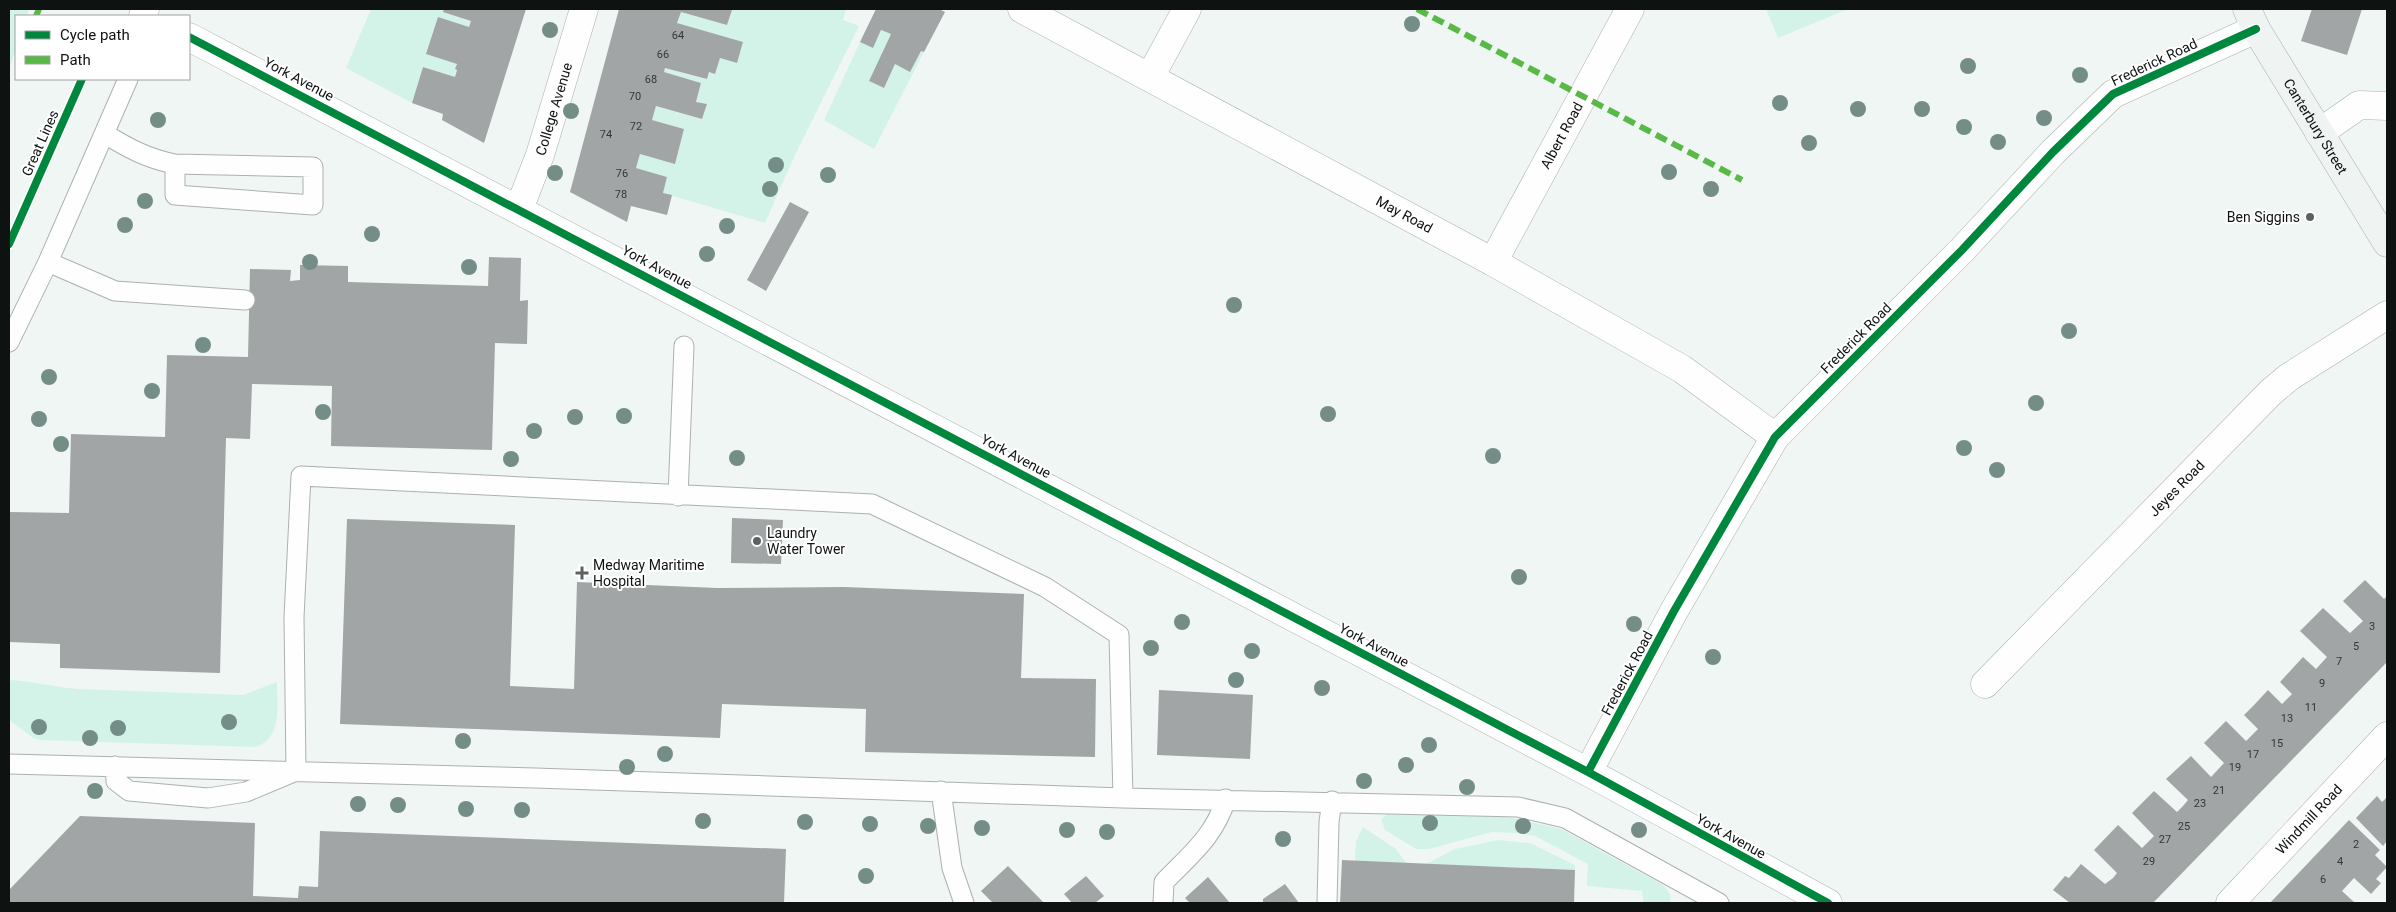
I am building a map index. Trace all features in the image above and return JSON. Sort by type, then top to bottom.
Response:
[{"type":"street","name":"College Avenue","points":[[519,208],[540,155],[584,9]]},
{"type":"street","name":"May Road","points":[[1022,9],[1493,262],[1682,369],[1775,437]]},
{"type":"street","points":[[1150,77],[1187,9]]},
{"type":"street","name":"Albert Road","points":[[1493,262],[1630,9]]},
{"type":"street","name":"Canterbury Street","points":[[2251,19],[2387,243]]},
{"type":"street","name":"Frederick Road","points":[[1588,772],[1679,601],[1775,437],[1962,250],[2053,152],[2113,94],[2251,19]]},
{"type":"street","name":"York Avenue","points":[[190,38],[519,208],[1588,772],[1828,903]]},
{"type":"street","points":[[2319,133],[2359,105],[2387,106]]},
{"type":"street","name":"Jeyes Road","points":[[1985,684],[2271,392],[2289,377],[2387,315]]},
{"type":"street","name":"Windmill Road","points":[[2230,903],[2387,736]]},
{"type":"lane","points":[[9,342],[48,262],[128,80]]},
{"type":"lane","points":[[105,134],[148,157],[175,164],[313,167],[313,205],[175,195],[175,164]]},
{"type":"lane","points":[[48,262],[111,290],[245,300]]},
{"type":"lane","points":[[678,496],[684,346]]},
{"type":"lane","points":[[296,772],[294,617],[301,476],[678,496],[872,504],[1045,587],[1119,635],[1123,798]]},
{"type":"lane","points":[[9,764],[1123,798],[1332,801],[1518,807],[1566,818],[1696,898],[1719,903]]},
{"type":"lane","points":[[115,766],[116,781],[129,791],[208,798],[246,792],[296,772]]},
{"type":"lane","points":[[941,791],[952,868],[964,903]]},
{"type":"lane","points":[[1163,903],[1164,882],[1209,836],[1220,820],[1226,799]]},
{"type":"lane","points":[[1327,903],[1329,822],[1332,801]]},
{"type":"green space","points":[[9,9],[29,9],[27,15],[15,15],[15,51],[9,70]]},
{"type":"green space","points":[[371,9],[444,9],[444,12],[471,21],[469,27],[438,18],[427,54],[457,64],[455,77],[423,67],[412,103],[346,68]]},
{"type":"green space","points":[[729,9],[846,9],[843,20],[859,26],[795,155],[765,223],[663,193],[667,177],[636,168],[640,154],[675,163],[684,129],[652,120],[656,106],[702,119],[707,105],[696,102],[701,83],[664,72],[665,68],[707,79],[709,72],[715,73],[720,58],[737,63],[743,43],[677,23],[681,12],[727,25],[732,11]]},
{"type":"green space","points":[[1766,9],[1848,9],[1778,38]]},
{"type":"green space","points":[[881,30],[891,34],[869,81],[884,88],[895,64],[921,51],[924,52],[874,149],[824,120],[860,42],[873,48]]},
{"type":"green space","points":[[9,680],[78,689],[243,695],[277,682],[276,721],[270,737],[254,747],[40,740],[33,738],[9,720]]},
{"type":"green space","points":[[1393,810],[1509,817],[1561,829],[1663,885],[1670,894],[1671,903],[1644,903],[1642,891],[1587,886],[1588,864],[1535,836],[1492,832],[1429,849],[1416,849],[1385,830],[1381,819]]},
{"type":"green space","points":[[1363,827],[1396,849],[1407,864],[1355,861],[1356,841]]},
{"type":"green space","points":[[1498,840],[1530,843],[1575,865],[1575,870],[1426,864],[1455,849]]},
{"type":"building","points":[[444,9],[526,9],[484,143],[442,120],[443,114],[412,103],[423,67],[455,77],[457,64],[426,54],[438,17],[469,27],[471,21],[443,12]]},
{"type":"building","points":[[619,9],[729,9],[732,10],[727,25],[681,12],[677,23],[743,42],[737,63],[720,58],[715,74],[709,72],[707,79],[665,68],[664,72],[701,83],[696,102],[707,104],[702,119],[656,106],[652,120],[684,129],[675,164],[640,154],[636,168],[667,177],[663,193],[672,195],[667,215],[631,206],[627,222],[570,192]]},
{"type":"building","points":[[876,9],[939,9],[945,12],[924,52],[921,51],[910,72],[895,64],[884,88],[869,81],[891,34],[881,30],[873,48],[860,42]]},
{"type":"building","points":[[2312,9],[2362,9],[2347,55],[2301,41]]},
{"type":"building","points":[[790,202],[809,212],[766,291],[747,280]]},
{"type":"building","points":[[489,257],[521,258],[520,301],[528,300],[527,344],[495,343],[492,450],[331,446],[332,386],[252,384],[250,439],[226,438],[220,673],[60,668],[60,644],[9,642],[9,512],[69,513],[71,434],[165,437],[167,355],[248,357],[250,269],[291,270],[290,281],[300,280],[300,265],[348,266],[348,282],[488,286]]},
{"type":"building","name":"Laundry Water Tower","points":[[732,518],[783,520],[781,564],[731,563]]},
{"type":"building","points":[[347,519],[515,525],[510,686],[574,689],[577,582],[717,588],[844,587],[1024,594],[1021,678],[1096,679],[1095,757],[865,752],[866,709],[722,704],[720,738],[340,724]]},
{"type":"building","points":[[2365,580],[2384,599],[2387,596],[2387,662],[2153,903],[2070,903],[2053,890],[2065,876],[2069,878],[2081,864],[2105,884],[2113,878],[2117,873],[2094,850],[2118,825],[2142,848],[2154,836],[2132,813],[2154,791],[2177,812],[2183,806],[2188,800],[2166,779],[2191,756],[2211,777],[2224,763],[2204,743],[2226,721],[2246,741],[2258,729],[2244,715],[2268,690],[2282,704],[2292,694],[2280,682],[2303,657],[2316,669],[2327,657],[2300,631],[2323,608],[2350,633],[2363,621],[2343,601]]},
{"type":"building","points":[[1159,690],[1253,695],[1250,759],[1157,755]]},
{"type":"building","points":[[2377,796],[2382,802],[2387,797],[2387,841],[2383,846],[2356,818]]},
{"type":"building","points":[[80,816],[255,823],[253,896],[298,898],[299,886],[318,887],[320,831],[786,849],[784,903],[9,903],[9,890]]},
{"type":"building","points":[[2349,820],[2380,850],[2375,855],[2387,867],[2376,879],[2381,883],[2371,894],[2354,878],[2342,891],[2355,903],[2270,903]]},
{"type":"building","points":[[1342,860],[1575,870],[1574,903],[1340,903]]},
{"type":"building","points":[[1008,866],[1044,903],[993,903],[981,891]]},
{"type":"building","points":[[1086,876],[1104,896],[1095,903],[1072,903],[1064,894]]},
{"type":"building","points":[[1208,877],[1230,903],[1190,903],[1185,898]]},
{"type":"building","points":[[1285,884],[1299,903],[1263,903],[1263,899]]},
{"type":"marked path","points":[[36,15],[39,9]]},
{"type":"marked path","points":[[1417,9],[1742,180]]},
{"type":"cycle path","points":[[1588,772],[1674,611],[1775,437],[1962,250],[2053,152],[2113,94],[2256,29]]},
{"type":"cycle path","points":[[190,38],[1588,772],[1828,903]]},
{"type":"cycle path","name":"Great Lines","points":[[9,244],[82,80]]},
{"type":"place","name":"Ben Siggins","points":[[2310,217]]},
{"type":"place","name":"Laundry Water Tower","points":[[757,541]]},
{"type":"place","name":"Medway Maritime Hospital","points":[[582,573]]}]
